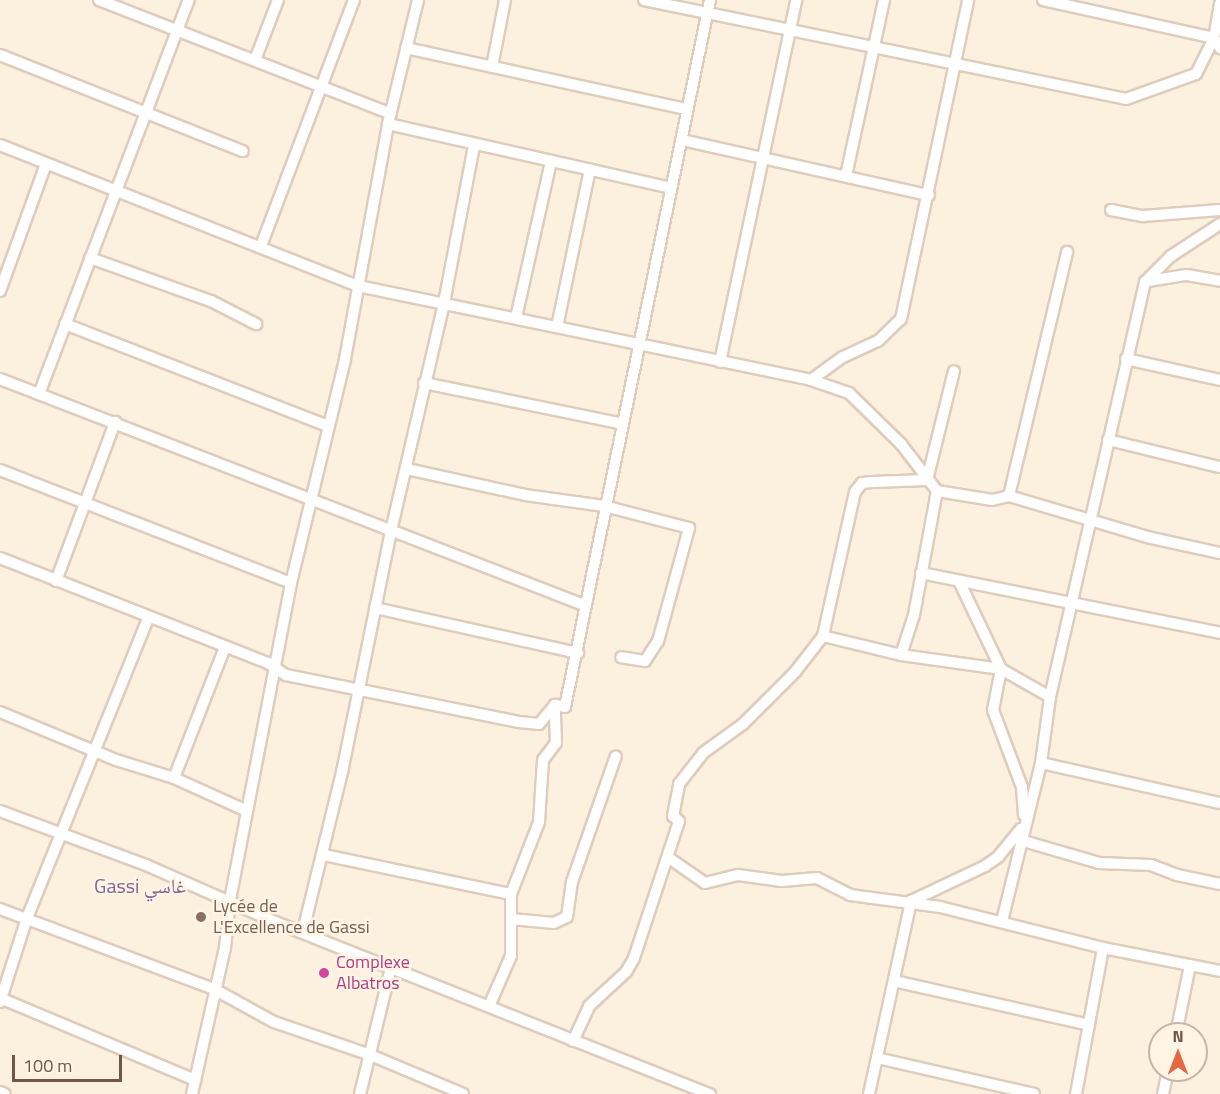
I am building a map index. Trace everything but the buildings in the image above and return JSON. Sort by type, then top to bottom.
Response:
[{"type":"street","points":[[99,0],[320,85],[390,119],[474,145],[671,188]]},
{"type":"street","points":[[39,394],[189,0]]},
{"type":"street","points":[[255,60],[278,0]]},
{"type":"street","points":[[261,246],[354,0]]},
{"type":"street","points":[[192,1094],[225,948],[230,900],[291,583],[312,501],[358,286],[390,119],[418,0]]},
{"type":"street","points":[[492,67],[505,0]]},
{"type":"street","points":[[644,0],[956,66],[1126,99],[1196,74],[1214,38],[1220,3]]},
{"type":"street","points":[[555,705],[565,707],[578,653],[584,606],[604,506],[710,0]]},
{"type":"street","points":[[720,362],[766,158],[796,0]]},
{"type":"street","points":[[846,176],[884,0]]},
{"type":"street","points":[[811,380],[843,357],[878,341],[901,319],[929,195],[968,0]]},
{"type":"street","points":[[1043,0],[1214,38],[1220,48]]},
{"type":"street","points":[[406,48],[686,109]]},
{"type":"street","points":[[0,55],[243,150]]},
{"type":"street","points":[[682,140],[929,195]]},
{"type":"street","points":[[0,145],[358,286],[811,380],[849,393],[901,444],[937,491],[992,500],[1009,496],[1090,520],[1220,553]]},
{"type":"street","points":[[303,931],[324,855],[391,531],[407,469],[423,383],[444,303],[474,145]]},
{"type":"street","points":[[516,318],[551,160]]},
{"type":"street","points":[[0,291],[46,164]]},
{"type":"street","points":[[557,327],[590,169]]},
{"type":"street","points":[[1111,210],[1143,216],[1220,210]]},
{"type":"street","points":[[1002,921],[1020,840],[1041,763],[1050,697],[1145,282],[1171,256],[1220,224]]},
{"type":"street","points":[[1009,496],[1067,252]]},
{"type":"street","points":[[90,258],[211,301],[256,324]]},
{"type":"street","points":[[1145,282],[1165,276],[1187,275],[1220,281]]},
{"type":"street","points":[[65,324],[328,426]]},
{"type":"street","points":[[1126,359],[1220,380]]},
{"type":"street","points":[[927,480],[954,371]]},
{"type":"street","points":[[0,379],[584,606]]},
{"type":"street","points":[[423,383],[623,424]]},
{"type":"street","points":[[56,581],[83,502],[115,422]]},
{"type":"street","points":[[1108,440],[1220,467]]},
{"type":"street","points":[[407,469],[525,495],[604,506],[689,528],[658,641],[645,661],[621,657]]},
{"type":"street","points":[[0,470],[291,583]]},
{"type":"street","points":[[573,1041],[589,1006],[630,965],[669,858],[679,821],[673,816],[676,797],[691,766],[720,738],[743,723],[795,672],[823,636],[855,492],[862,483],[927,480]]},
{"type":"street","points":[[901,655],[921,573],[937,491]]},
{"type":"street","points":[[0,558],[225,647],[286,675],[539,723],[555,705]]},
{"type":"street","points":[[921,573],[1071,606],[1220,633]]},
{"type":"street","points":[[911,901],[985,866],[998,857],[1024,824],[1022,787],[993,710],[1001,669],[959,581]]},
{"type":"street","points":[[375,608],[578,653]]},
{"type":"street","points":[[148,618],[63,834],[27,918],[0,999],[195,1080]]},
{"type":"street","points":[[823,636],[901,655],[1001,669],[1050,697]]},
{"type":"street","points":[[174,778],[225,647]]},
{"type":"street","points":[[490,1004],[510,956],[511,894],[539,822],[543,760],[556,743],[555,705]]},
{"type":"street","points":[[0,712],[97,749],[116,760],[174,778],[247,811]]},
{"type":"street","points":[[511,919],[546,923],[567,917],[572,882],[616,756]]},
{"type":"street","points":[[1041,763],[1220,803]]},
{"type":"street","points":[[0,811],[230,900],[275,922],[490,1004],[573,1041],[710,1094]]},
{"type":"street","points":[[1020,840],[1099,863],[1134,862],[1220,884]]},
{"type":"street","points":[[324,855],[511,894]]},
{"type":"street","points":[[669,858],[705,883],[738,875],[782,881],[817,878],[850,895],[911,901],[1002,921],[1103,948],[1220,971]]},
{"type":"street","points":[[869,1094],[911,901]]},
{"type":"street","points":[[0,909],[214,989],[274,1022],[368,1054],[458,1093]]},
{"type":"street","points":[[1076,1094],[1103,948]]},
{"type":"street","points":[[1178,1022],[1190,965]]},
{"type":"street","points":[[360,1094],[391,968]]},
{"type":"street","points":[[894,981],[1089,1025]]},
{"type":"street","points":[[877,1058],[1034,1094]]},
{"type":"street","points":[[0,1092],[5,1094]]},
{"type":"place","name":"Lycée de L'Excellence de Gassi","points":[[201,917]]},
{"type":"place","name":"Complexe Albatros","points":[[324,973]]},
{"type":"district","name":"Gassi غاسي","points":[[140,885]]}]
